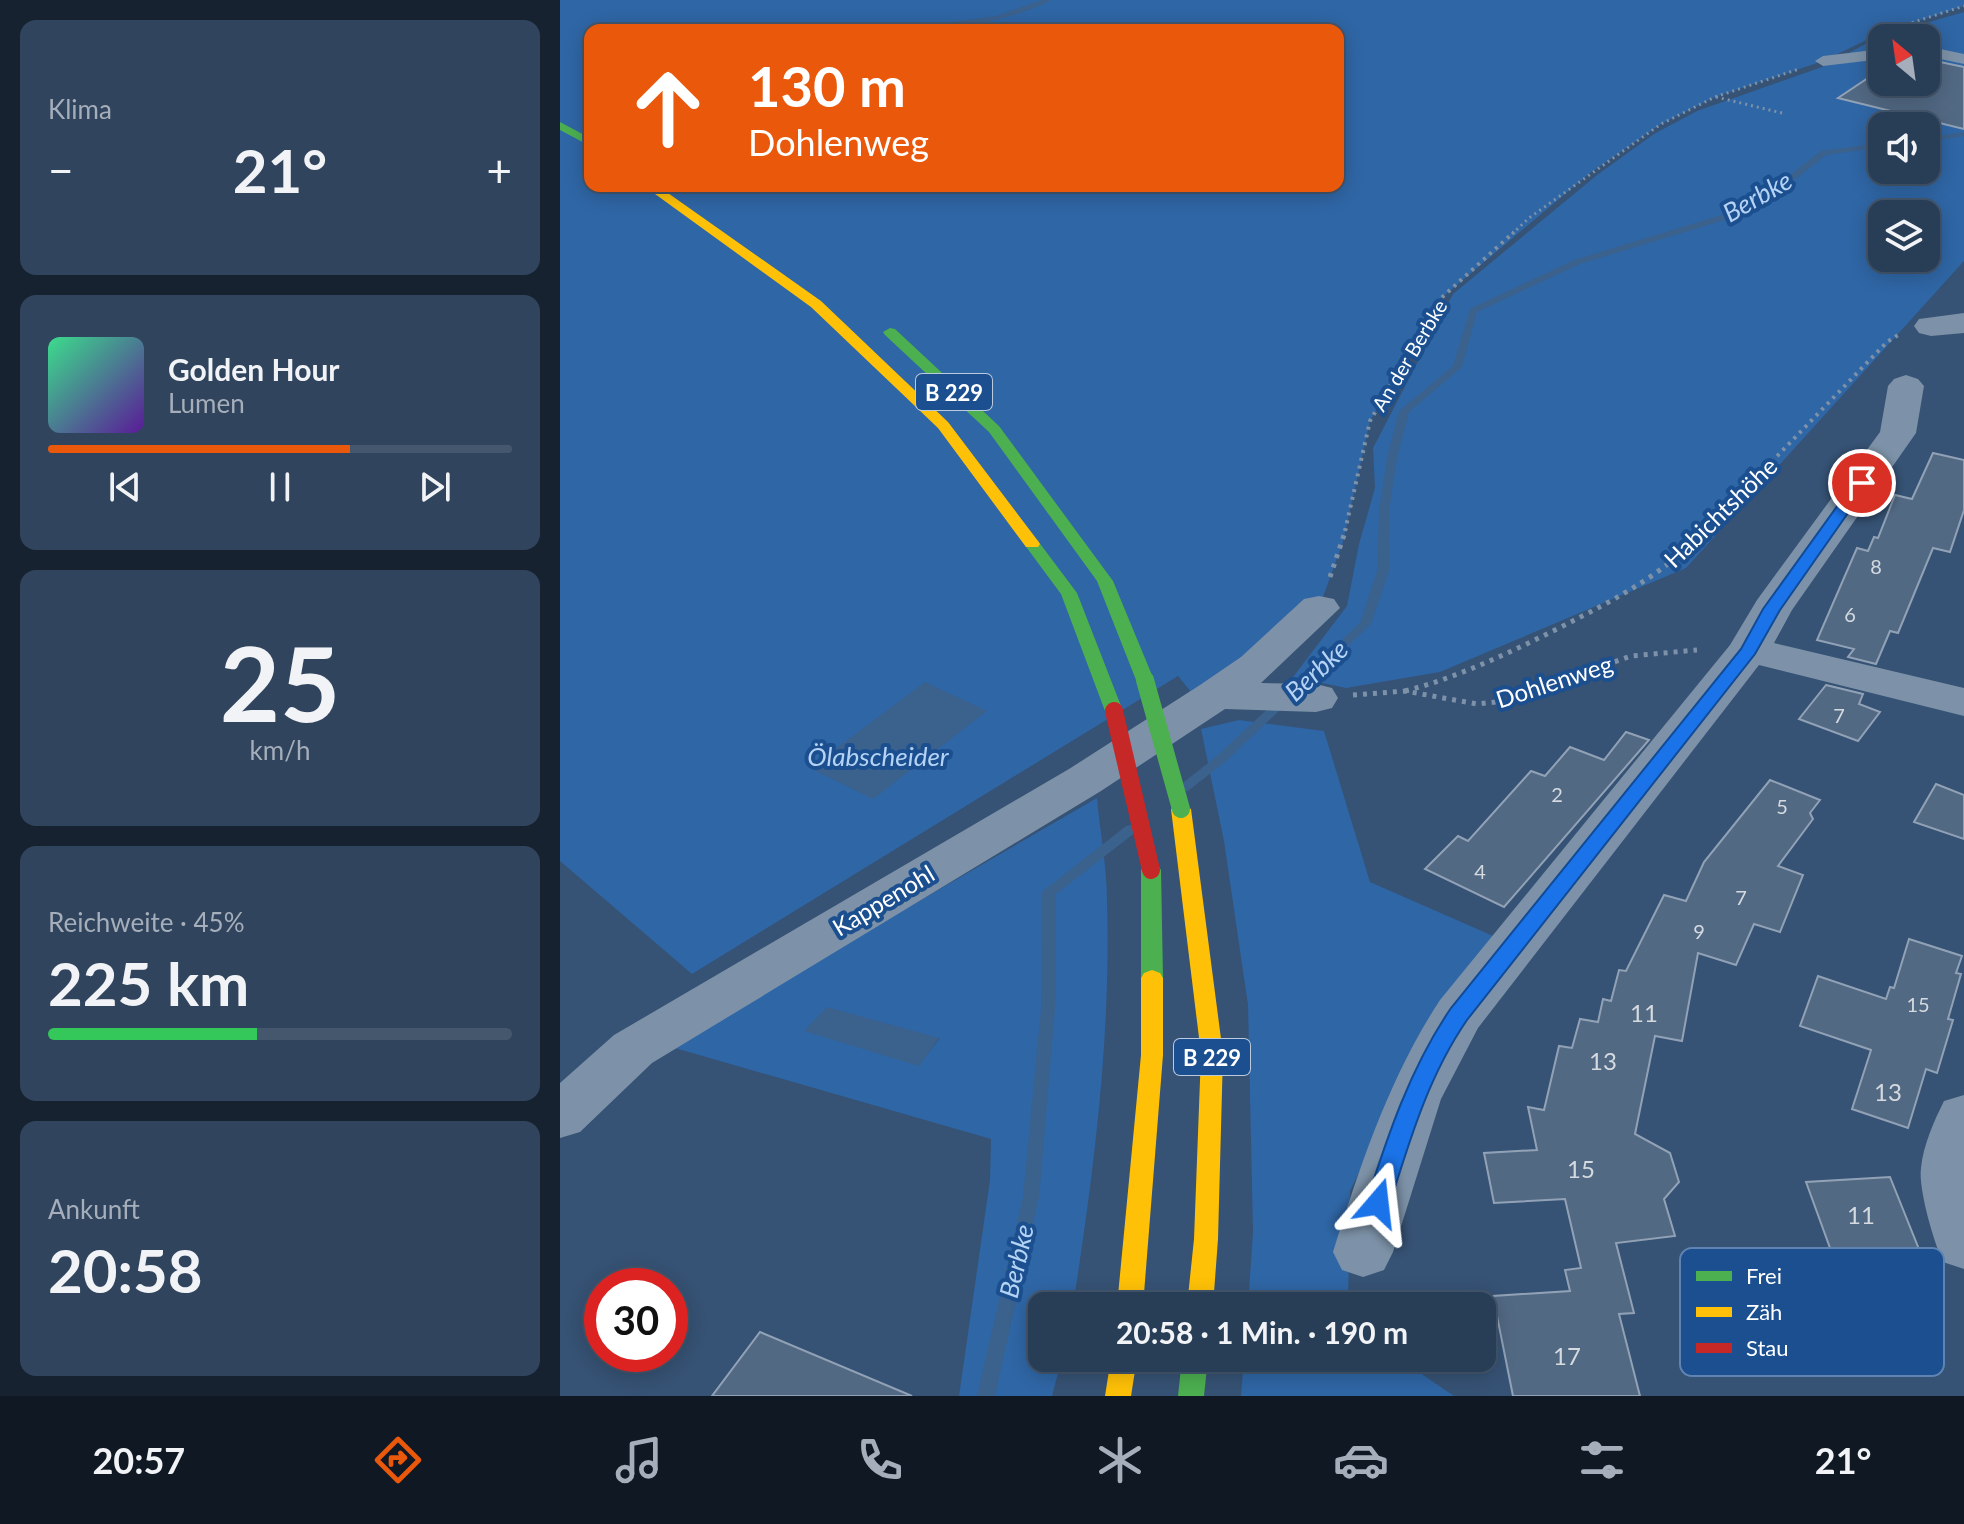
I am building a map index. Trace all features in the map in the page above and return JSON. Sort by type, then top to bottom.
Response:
[{"type":"main road","points":[[560,125],[584,139]]},
{"type":"main road","name":"B 229","points":[[658,192],[816,304],[943,425],[1069,593],[1114,711],[1151,870],[1152,1055],[1131,1292]]},
{"type":"main road","points":[[686,192],[701,200]]},
{"type":"main road","name":"B 229","points":[[880,324],[994,429],[1105,581],[1145,680],[1181,809],[1212,1054],[1201,1292]]},
{"type":"main road","points":[[1118,1396],[1122,1372]]},
{"type":"main road","points":[[1191,1396],[1194,1372]]},
{"type":"street","points":[[1931,326],[1964,323]]},
{"type":"street","points":[[1363,1252],[1401,1130],[1436,1047],[1749,650],[1772,609],[1898,433],[1906,386]]},
{"type":"street","points":[[1216,695],[1256,666],[1319,608]]},
{"type":"street","points":[[1749,650],[1964,702]]},
{"type":"street","points":[[1216,695],[1316,698]]},
{"type":"street","name":"Kappenohl","points":[[560,1116],[633,1049],[1085,780],[1216,695]]},
{"type":"street","points":[[1964,1117],[1949,1170],[1964,1244]]},
{"type":"lane","points":[[1940,54],[1964,59]]},
{"type":"lane","points":[[1823,61],[1868,56]]},
{"type":"path","name":"An der Berbke","points":[[1319,608],[1343,542],[1370,421],[1439,300],[1529,218],[1661,124],[1715,97],[1823,61],[1881,33],[1964,6]]},
{"type":"path","points":[[1715,97],[1786,114]]},
{"type":"path","name":"Habichtshöhe","points":[[1405,691],[1443,681],[1507,654],[1639,587],[1684,553],[1887,342],[1904,332],[1931,326]]},
{"type":"path","name":"Dohlenweg","points":[[1316,698],[1405,691],[1477,704],[1505,701],[1631,656],[1680,649],[1749,650]]},
{"type":"shaded area","points":[[560,0],[1964,0],[1964,6],[1909,24],[1868,24],[1868,39],[1823,61],[1715,97],[1661,124],[1590,173],[1439,300],[1370,421],[1343,542],[1319,608],[1191,692],[1178,676],[692,974],[560,861]]},
{"type":"shaded area","points":[[1964,12],[1964,261],[1686,568],[1440,672],[1346,688],[1293,677],[1347,606],[1359,544],[1375,488],[1373,448],[1453,294],[1597,175],[1654,134],[1697,111],[1822,67],[1868,43],[1868,96],[1940,96],[1940,24],[1922,24]]},
{"type":"shaded area","points":[[1239,720],[1324,731],[1370,882],[1500,939],[1429,1026],[1350,1191],[1348,1292],[1249,1292],[1253,1232],[1248,1005],[1224,841],[1201,729]]},
{"type":"shaded area","points":[[1097,798],[1107,888],[1108,952],[1104,1054],[1088,1205],[1075,1292],[1028,1292],[1028,1372],[1058,1372],[1052,1396],[959,1396],[990,1180],[991,1139],[668,1046]],"holes":[[[805,1030],[939,1038],[919,1065]]]},
{"type":"shaded area","points":[[1243,1372],[1419,1372],[1454,1396],[1241,1396]]},
{"type":"water","name":"Ölabscheider","points":[[925,682],[987,711],[873,799],[810,768]]},
{"type":"water","points":[[827,1007],[939,1038],[919,1066],[804,1031]]},
{"type":"building","points":[[1940,62],[1964,67],[1964,129],[1940,123],[1940,112],[1895,112],[1838,98],[1868,78],[1868,96],[1940,96]]},
{"type":"building","points":[[1933,453],[1964,460],[1964,510],[1950,552],[1933,548],[1898,633],[1890,631],[1876,664],[1848,657],[1854,649],[1817,640],[1857,548],[1868,551],[1874,537],[1878,538],[1895,495],[1912,499]]},
{"type":"building","points":[[1826,685],[1863,694],[1859,704],[1880,712],[1858,741],[1799,719]]},
{"type":"building","points":[[1626,732],[1649,740],[1504,907],[1425,869],[1458,836],[1468,841],[1531,771],[1545,776],[1570,747],[1604,760]]},
{"type":"building","points":[[1770,780],[1820,800],[1810,813],[1813,819],[1778,866],[1803,875],[1780,932],[1754,924],[1736,965],[1698,953],[1682,1041],[1655,1036],[1635,1134],[1670,1153],[1679,1182],[1664,1199],[1675,1236],[1616,1243],[1634,1313],[1619,1314],[1640,1396],[1513,1396],[1496,1311],[1496,1296],[1570,1291],[1565,1270],[1581,1268],[1565,1199],[1494,1203],[1484,1153],[1537,1150],[1528,1107],[1544,1110],[1559,1046],[1572,1048],[1580,1019],[1598,1022],[1603,999],[1611,1001],[1619,970],[1626,971],[1664,895],[1686,901],[1704,862]]},
{"type":"building","points":[[1936,784],[1964,795],[1964,839],[1914,822]]},
{"type":"building","points":[[1909,939],[1962,956],[1956,973],[1961,974],[1948,1019],[1953,1020],[1937,1073],[1926,1069],[1908,1128],[1852,1109],[1871,1050],[1800,1026],[1818,976],[1886,999],[1890,987],[1894,988]]},
{"type":"building","points":[[1890,1177],[1919,1248],[1830,1248],[1806,1182]]},
{"type":"building","points":[[760,1332],[912,1396],[712,1396]]},
{"type":"waterway","points":[[952,24],[997,18],[1048,0]]},
{"type":"waterway","name":"Berbke","points":[[1940,138],[1964,134]]},
{"type":"waterway","name":"Berbke","points":[[1184,788],[1221,759],[1365,624],[1383,571],[1384,511],[1392,458],[1404,411],[1457,367],[1473,311],[1577,262],[1728,216],[1780,187],[1824,153],[1868,147]]},
{"type":"waterway","name":"Berbke","points":[[986,1396],[1031,1197],[1048,1009],[1049,892],[1131,829]]},
{"type":"traffic: fast","points":[[560,125],[584,139]]},
{"type":"traffic: fast","points":[[890,332],[994,429],[1105,581],[1145,680]]},
{"type":"traffic: fast","points":[[1032,544],[1069,593],[1114,711]]},
{"type":"traffic: fast","points":[[1145,680],[1181,809]]},
{"type":"traffic: fast","points":[[1151,870],[1152,978]]},
{"type":"traffic: fast","points":[[1191,1396],[1194,1372]]},
{"type":"traffic: slow","points":[[658,192],[816,304],[943,425],[1032,544]]},
{"type":"traffic: slow","points":[[1181,809],[1212,1054],[1201,1292]]},
{"type":"traffic: slow","points":[[1131,1292],[1152,1055],[1152,978]]},
{"type":"traffic: slow","points":[[1118,1396],[1122,1372]]},
{"type":"traffic: jam","points":[[1114,711],[1151,870]]},
{"type":"route","points":[[1378,1203],[1401,1130],[1436,1047],[1749,650],[1772,609],[1862,483]]}]
